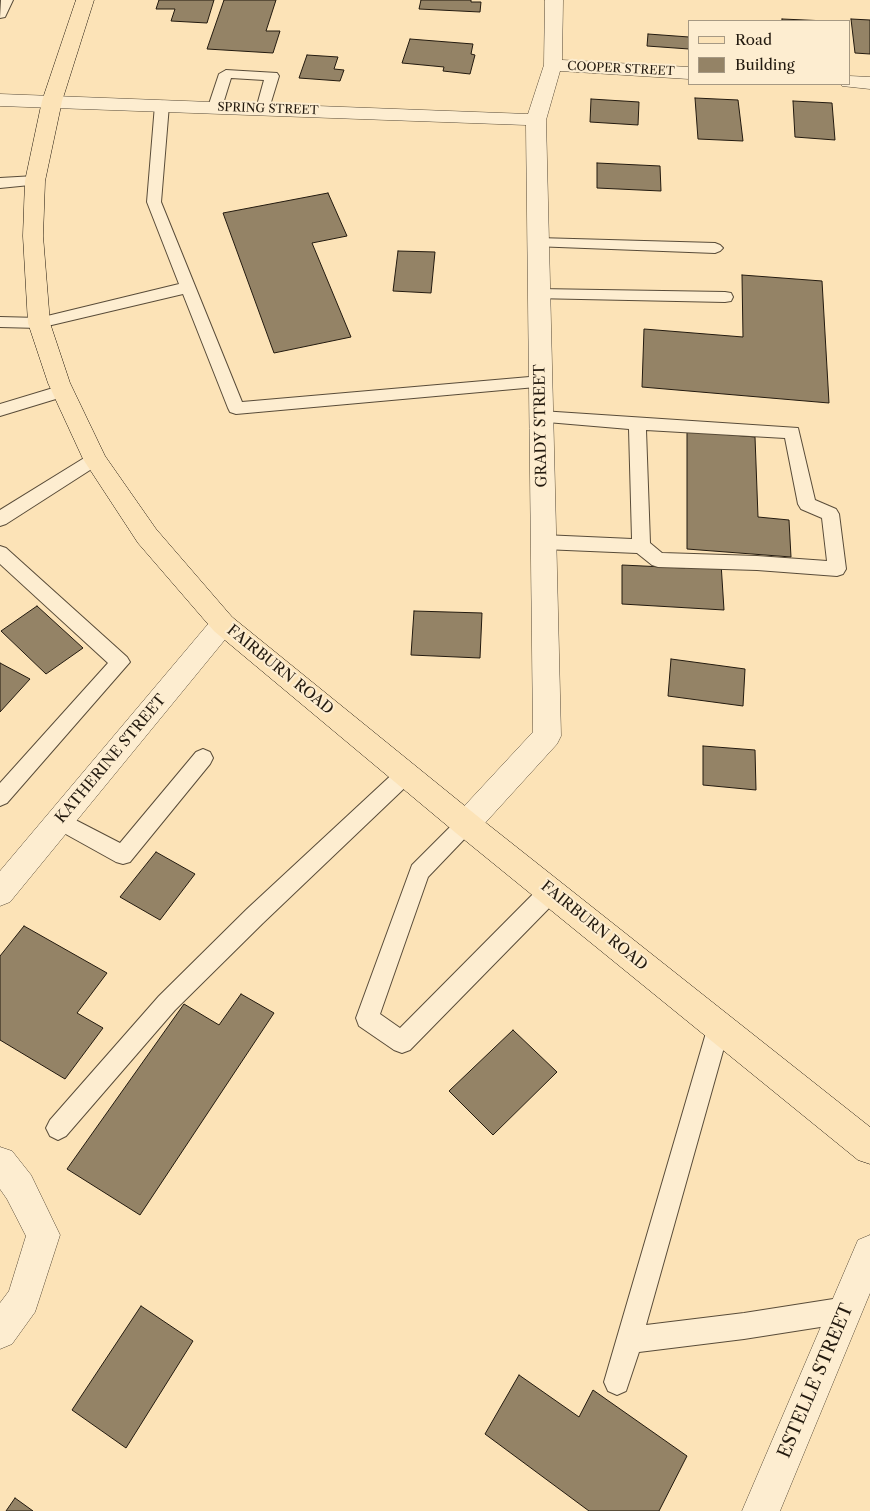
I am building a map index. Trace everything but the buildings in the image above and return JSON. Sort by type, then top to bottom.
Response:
[{"type":"main road","name":"FAIRBURN ROAD","points":[[84,0],[52,101],[35,181],[33,236],[39,323],[63,391],[95,459],[147,536],[223,624],[466,824],[870,1148]]},
{"type":"street","name":"GRADY STREET","points":[[466,824],[547,736],[536,120],[553,65],[554,0]]},
{"type":"street","name":"COOPER STREET","points":[[553,65],[688,73]]},
{"type":"street","points":[[850,82],[870,83]]},
{"type":"street","name":"SPRING STREET","points":[[0,100],[162,105],[218,98],[536,120]]},
{"type":"street","name":"KATHERINE STREET","points":[[0,893],[223,624]]},
{"type":"street","points":[[0,1163],[19,1187],[43,1235],[23,1300],[0,1332]]},
{"type":"street","name":"ESTELLE STREET","points":[[761,1511],[870,1252]]},
{"type":"lane","points":[[0,14],[7,0]]},
{"type":"lane","points":[[218,98],[226,74],[272,76],[266,100]]},
{"type":"lane","points":[[162,105],[154,202],[236,408],[541,382]]},
{"type":"lane","points":[[0,183],[35,181]]},
{"type":"lane","points":[[538,243],[715,248]]},
{"type":"lane","points":[[0,322],[39,323],[189,287]]},
{"type":"lane","points":[[539,294],[725,297]]},
{"type":"lane","points":[[0,410],[63,391]]},
{"type":"lane","points":[[541,417],[792,432],[808,504],[830,514],[837,568],[658,560],[641,546],[543,542]]},
{"type":"lane","points":[[637,424],[641,546]]},
{"type":"lane","points":[[0,519],[95,459]]},
{"type":"lane","points":[[0,553],[120,662],[0,797]]},
{"type":"lane","points":[[60,821],[123,855],[203,758]]},
{"type":"lane","points":[[58,1128],[167,1003],[255,916],[406,774]]},
{"type":"lane","points":[[466,824],[419,872],[367,1018],[402,1042],[551,891]]},
{"type":"lane","points":[[617,1382],[692,1125],[718,1026]]},
{"type":"lane","points":[[630,1340],[744,1326],[846,1310]]}]
